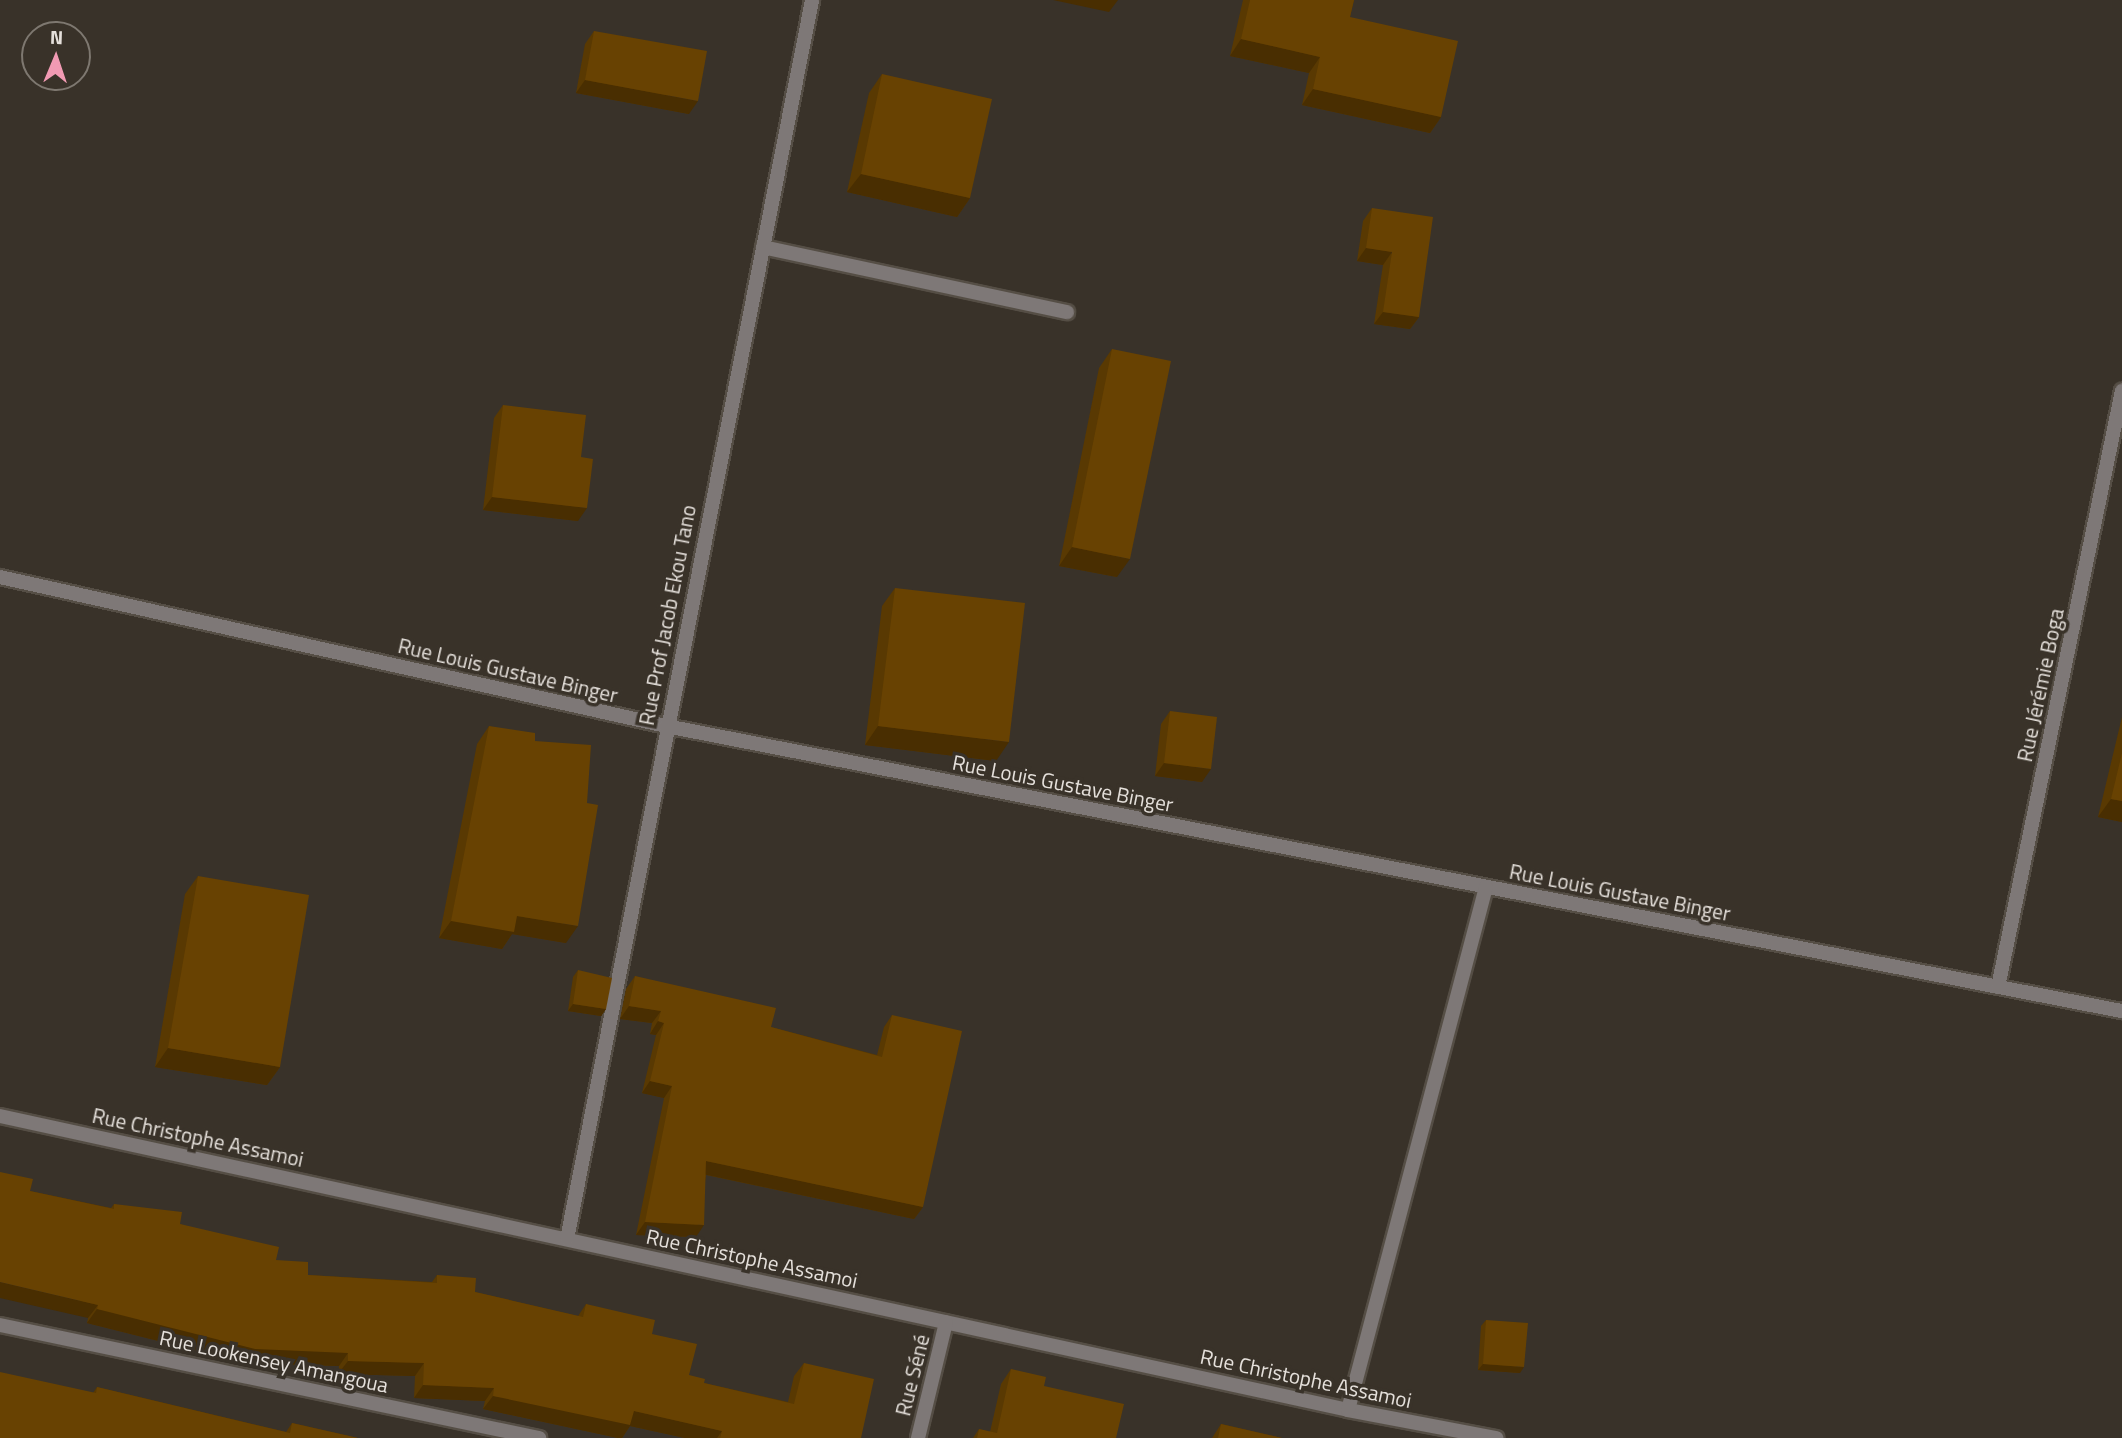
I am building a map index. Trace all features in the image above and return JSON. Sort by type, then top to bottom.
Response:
[{"type":"street","name":"Rue Prof Jacob Ekou Tano","points":[[567,1239],[666,726],[812,0]]},
{"type":"street","points":[[763,247],[1067,312]]},
{"type":"street","name":"Rue Jérémie Boga","points":[[1998,987],[2122,391]]},
{"type":"street","name":"Rue Louis Gustave Binger","points":[[0,577],[666,726],[2122,1011]]},
{"type":"street","points":[[1348,1410],[1486,887]]},
{"type":"street","name":"Rue Christophe Assamoi","points":[[0,1116],[1348,1410],[1496,1438]]},
{"type":"street","name":"Rue Séné","points":[[918,1438],[946,1322]]},
{"type":"street","name":"Rue Lookensey Amangoua","points":[[0,1325],[539,1438]]},
{"type":"building","points":[[1250,0],[1354,0],[1350,17],[1458,41],[1441,117],[1313,89],[1320,57],[1241,39]]},
{"type":"building","points":[[594,31],[707,51],[698,101],[585,80]]},
{"type":"building","points":[[882,74],[992,99],[970,198],[861,174]]},
{"type":"building","points":[[1372,208],[1433,217],[1419,317],[1383,312],[1392,252],[1366,248]]},
{"type":"building","points":[[1112,349],[1171,361],[1130,559],[1072,547]]},
{"type":"building","points":[[503,405],[586,415],[581,457],[593,459],[587,508],[492,497]]},
{"type":"building","points":[[895,588],[1025,603],[1009,742],[878,726]]},
{"type":"building","points":[[1170,711],[1217,717],[1211,769],[1164,763]]},
{"type":"building","points":[[489,726],[535,733],[535,741],[591,745],[587,803],[598,805],[578,926],[517,916],[514,932],[451,921]]},
{"type":"building","points":[[2122,753],[2122,801],[2111,799]]},
{"type":"building","points":[[198,876],[309,895],[280,1067],[168,1048]]},
{"type":"building","points":[[578,970],[612,978],[606,1009],[573,1004]]},
{"type":"building","points":[[635,976],[776,1008],[771,1027],[882,1057],[892,1015],[962,1031],[923,1207],[706,1161],[704,1225],[645,1222],[672,1086],[650,1081],[664,1023],[658,1021],[661,1011],[629,1006]]},
{"type":"building","points":[[0,1172],[33,1179],[30,1191],[114,1209],[114,1204],[182,1212],[180,1224],[279,1247],[276,1260],[308,1262],[308,1275],[437,1283],[437,1275],[476,1278],[475,1292],[583,1317],[586,1304],[655,1320],[652,1334],[697,1344],[689,1375],[705,1379],[704,1383],[794,1404],[804,1363],[874,1379],[861,1438],[720,1438],[722,1431],[634,1411],[630,1425],[493,1396],[494,1388],[423,1385],[424,1363],[348,1361],[348,1353],[255,1349],[97,1309],[98,1305],[0,1282]]},
{"type":"building","points":[[1486,1320],[1528,1323],[1524,1367],[1483,1364]]},
{"type":"building","points":[[1011,1369],[1046,1377],[1044,1386],[1124,1404],[1116,1438],[977,1438],[979,1429],[997,1433]]},
{"type":"building","points":[[0,1372],[96,1393],[97,1387],[290,1433],[292,1423],[358,1438],[0,1438]]},
{"type":"building","points":[[1221,1424],[1282,1438],[1218,1438]]}]
